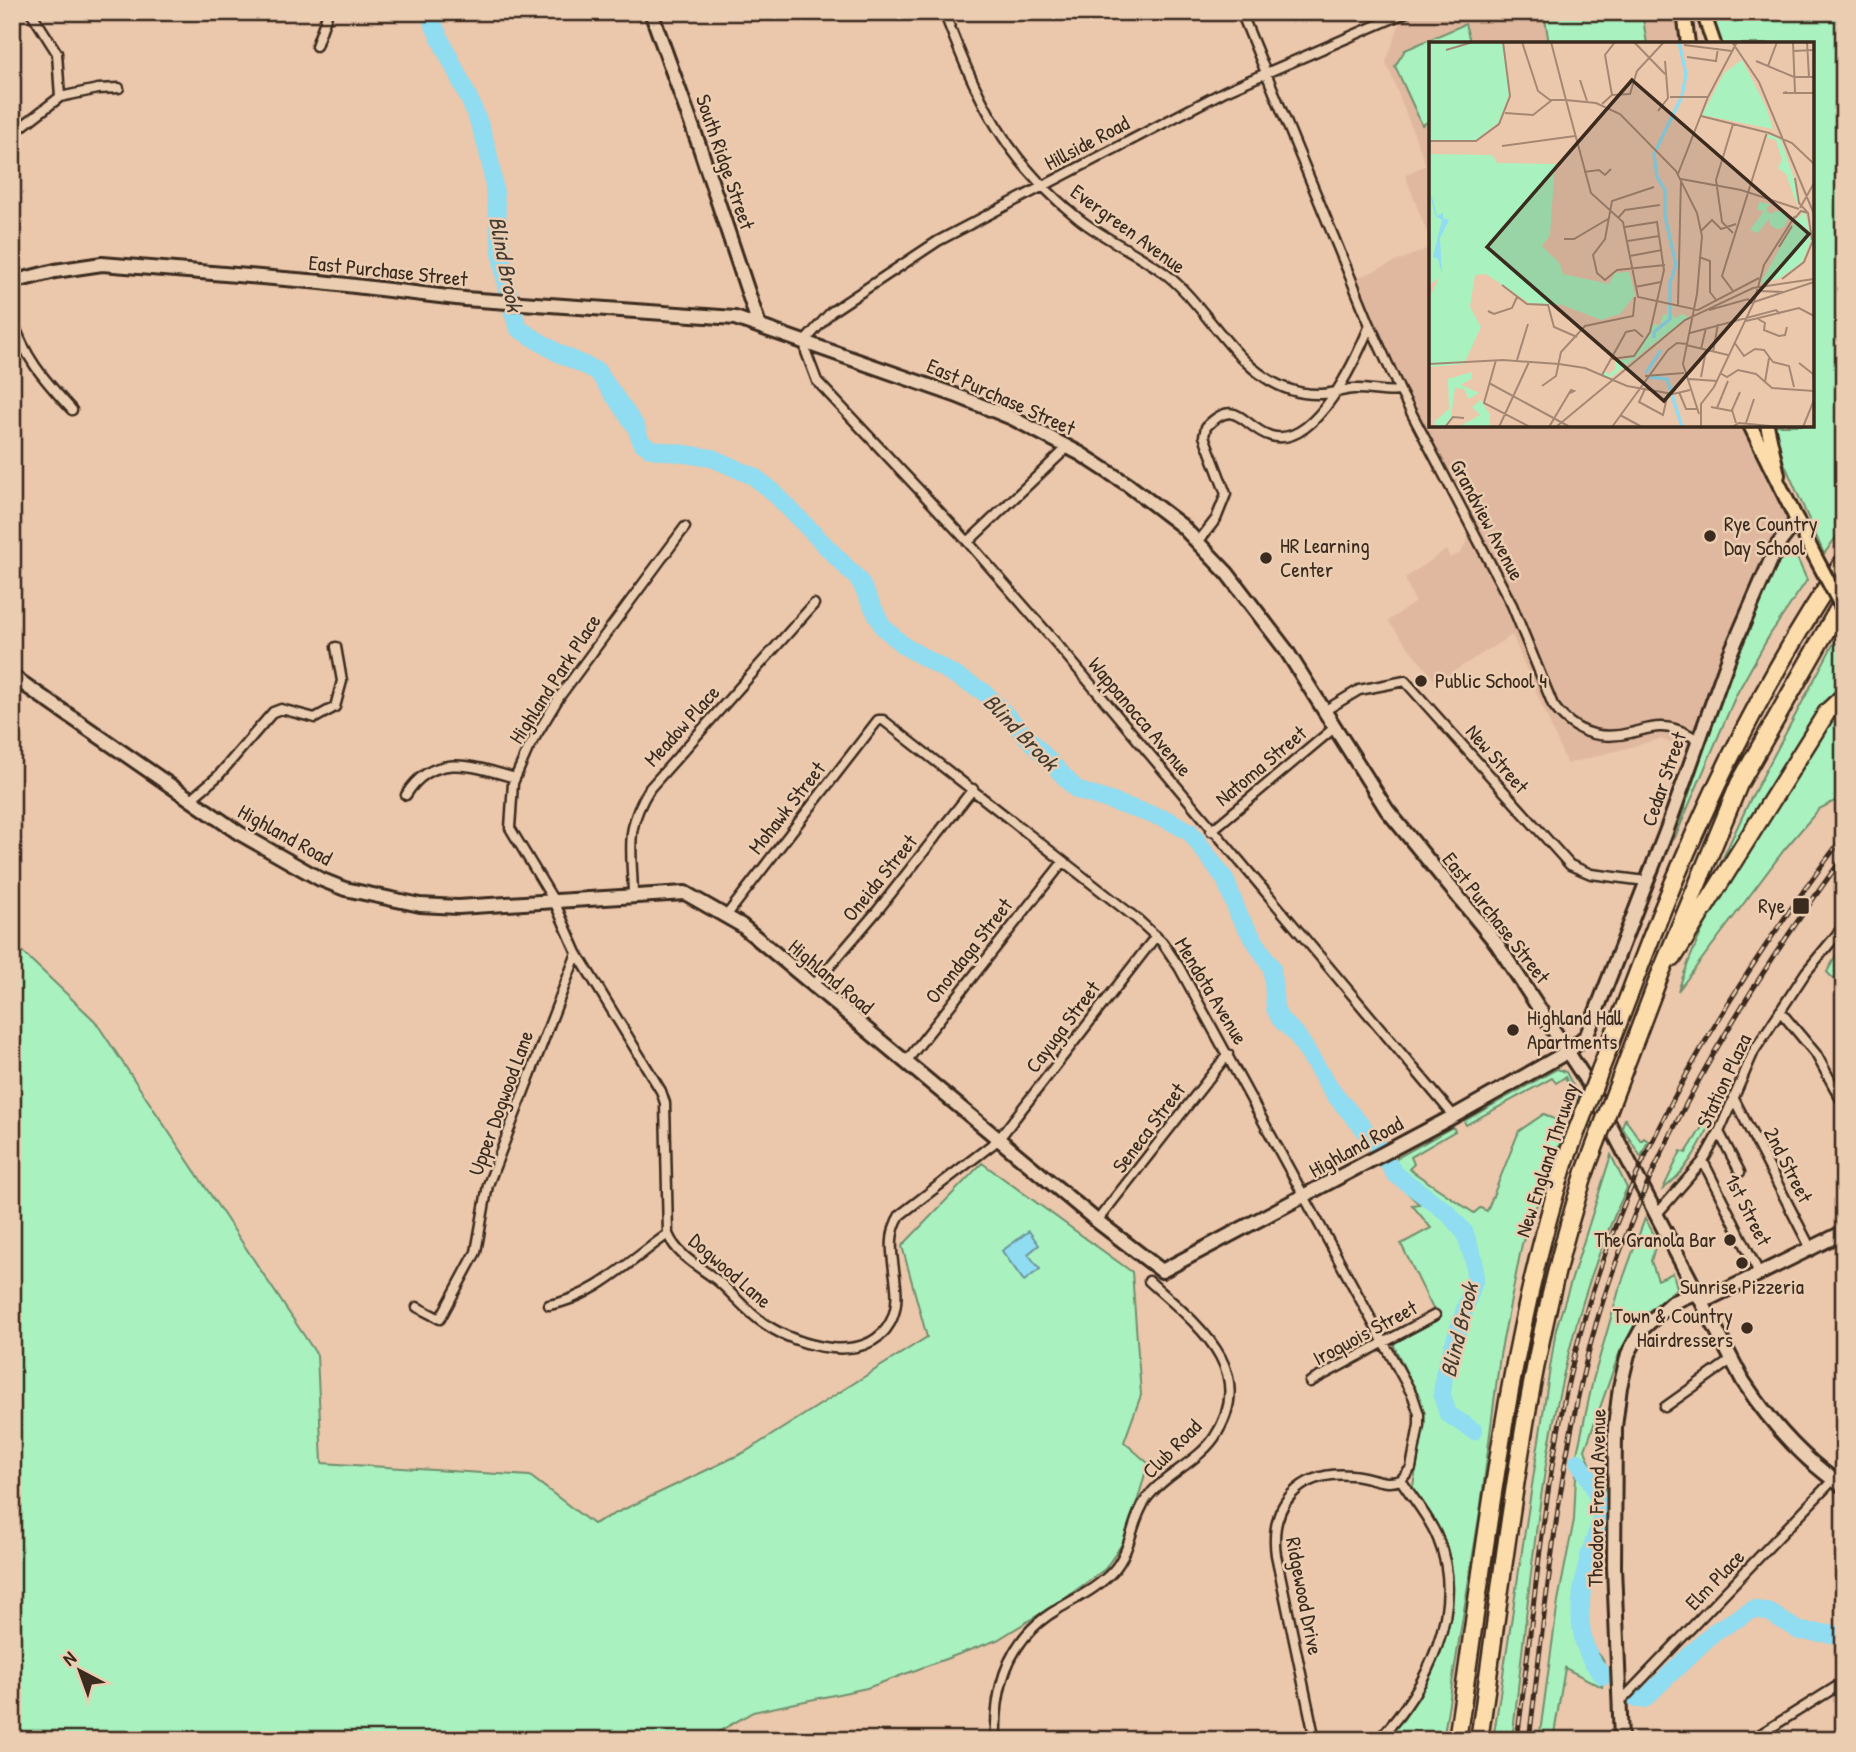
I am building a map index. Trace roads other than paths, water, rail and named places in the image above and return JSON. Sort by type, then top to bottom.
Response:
[{"type":"highway","name":"New England Thruway","points":[[1457,1740],[1513,1370],[1536,1260],[1564,1164],[1688,845],[1734,745],[1787,647],[1844,561]]},
{"type":"highway","name":"New England Thruway","points":[[1479,1740],[1539,1347],[1558,1263],[1585,1172],[1709,851],[1739,784],[1844,599]]},
{"type":"highway","points":[[1824,631],[1844,610]]},
{"type":"highway","points":[[1659,977],[1696,924],[1827,712],[1844,696]]},
{"type":"main road","points":[[1684,12],[1688,42]]},
{"type":"main road","points":[[1703,12],[1713,42]]},
{"type":"main road","points":[[1751,427],[1764,459],[1780,482],[1812,551],[1844,610]]},
{"type":"main road","points":[[1767,427],[1780,482]]},
{"type":"street","points":[[31,12],[57,53],[60,97]]},
{"type":"street","points":[[316,46],[328,12]]},
{"type":"street","name":"South Ridge Street","points":[[651,12],[760,325]]},
{"type":"street","name":"Evergreen Avenue","points":[[944,12],[988,116],[1021,165],[1042,187],[1094,230],[1168,276],[1257,372],[1294,391],[1321,394],[1354,388],[1386,393],[1400,391]]},
{"type":"street","name":"Grandview Avenue","points":[[1241,12],[1370,325],[1400,391],[1511,604],[1546,690],[1562,718],[1582,732],[1598,735],[1617,736],[1660,726],[1681,731],[1698,740]]},
{"type":"street","name":"Hillside Road","points":[[806,341],[831,312],[898,265],[1225,91],[1407,12]]},
{"type":"street","points":[[12,134],[60,97],[75,96],[97,89],[119,88]]},
{"type":"street","name":"East Purchase Street","points":[[12,282],[55,271],[102,264],[321,282],[465,299],[715,316],[760,325],[1012,418],[1068,447],[1127,484],[1198,542],[1227,573],[1286,650],[1381,801],[1494,939],[1569,1051],[1657,1214],[1731,1360],[1781,1432],[1839,1483]]},
{"type":"street","points":[[12,318],[22,348],[34,367],[72,411]]},
{"type":"street","points":[[1198,542],[1216,519],[1226,494],[1204,436],[1206,427],[1223,413],[1237,413],[1271,436],[1288,436],[1307,428],[1335,392],[1355,360],[1370,325]]},
{"type":"street","name":"Wappanocca Avenue","points":[[806,341],[806,352],[817,381],[968,542],[1454,1116]]},
{"type":"street","points":[[968,542],[1068,447]]},
{"type":"street","name":"Cedar Street","points":[[1569,1051],[1580,1043],[1592,1026],[1757,587],[1777,546],[1797,520]]},
{"type":"street","name":"Highland Park Place","points":[[554,901],[510,828],[515,778],[528,749],[561,696],[685,527]]},
{"type":"street","name":"Meadow Place","points":[[633,894],[631,825],[635,811],[650,788],[814,604]]},
{"type":"street","points":[[190,800],[218,776],[273,712],[281,709],[315,718],[335,706],[342,681],[336,647]]},
{"type":"street","name":"Highland Road","points":[[12,676],[239,834],[320,879],[345,889],[433,906],[685,893],[741,925],[998,1140],[1162,1271],[1306,1197],[1569,1051]]},
{"type":"street","name":"New Street","points":[[1324,711],[1359,690],[1405,681],[1570,865],[1591,874],[1646,881]]},
{"type":"street","name":"Mendota Avenue","points":[[877,722],[887,721],[1156,936],[1179,967],[1385,1340]]},
{"type":"street","name":"Mohawk Street","points":[[726,916],[877,722]]},
{"type":"street","name":"Natoma Street","points":[[1212,831],[1334,727]]},
{"type":"street","points":[[406,795],[415,781],[450,764],[480,768],[515,778]]},
{"type":"street","name":"Oneida Street","points":[[812,987],[878,910],[973,789]]},
{"type":"street","name":"Onondaga Street","points":[[905,1063],[1063,862]]},
{"type":"street","name":"Dogwood Lane","points":[[554,901],[577,953],[661,1091],[665,1112],[668,1234],[678,1251],[765,1324],[793,1340],[814,1345],[858,1347],[884,1331],[896,1306],[890,1244],[893,1226],[900,1215],[998,1140]]},
{"type":"street","name":"Station Plaza","points":[[1657,1214],[1703,1161],[1719,1132],[1748,1063],[1815,960],[1844,926]]},
{"type":"street","name":"Cayuga Street","points":[[998,1140],[1156,936]]},
{"type":"street","name":"Upper Dogwood Lane","points":[[417,1307],[439,1319],[476,1252],[488,1185],[577,953]]},
{"type":"street","points":[[1780,1011],[1816,1054],[1844,1105]]},
{"type":"street","name":"Seneca Street","points":[[1097,1221],[1228,1054]]},
{"type":"street","name":"2nd Street","points":[[1733,1097],[1811,1249]]},
{"type":"street","points":[[1719,1132],[1740,1172]]},
{"type":"street","name":"1st Street","points":[[1703,1161],[1760,1275]]},
{"type":"street","name":"Theodore Fremd Avenue","points":[[1621,1740],[1614,1567],[1615,1427],[1628,1354],[1641,1330],[1671,1303],[1700,1297],[1760,1275],[1844,1232]]},
{"type":"street","points":[[549,1305],[566,1302],[584,1293],[668,1234]]},
{"type":"street","name":"Club Road","points":[[996,1740],[995,1717],[1001,1680],[1010,1657],[1022,1639],[1038,1622],[1091,1590],[1114,1570],[1125,1555],[1147,1498],[1213,1438],[1227,1406],[1230,1391],[1221,1353],[1149,1281]]},
{"type":"street","name":"Iroquois Street","points":[[1310,1382],[1435,1315]]},
{"type":"street","points":[[1378,1740],[1419,1686],[1444,1631],[1446,1573],[1441,1548],[1431,1526],[1401,1480],[1413,1460],[1419,1414],[1385,1340]]},
{"type":"street","points":[[1665,1407],[1731,1360]]},
{"type":"street","name":"Ridgewood Drive","points":[[1315,1740],[1276,1555],[1274,1533],[1278,1512],[1295,1491],[1327,1477],[1346,1474],[1384,1482],[1401,1480]]},
{"type":"street","name":"Elm Place","points":[[1619,1703],[1839,1483]]},
{"type":"street","points":[[1751,1740],[1841,1684],[1844,1695]]},
{"type":"water","points":[[1029,1231],[1039,1245],[1028,1254],[1040,1269],[1024,1281],[1002,1251]]},
{"type":"waterway","name":"Blind Brook","points":[[428,12],[471,103],[485,141],[494,182],[507,288],[519,329],[558,353],[597,371],[636,427],[641,442],[651,449],[712,458],[753,476],[770,489],[859,580],[883,627],[904,646],[984,692],[1077,790],[1168,820],[1190,832],[1225,879],[1239,916],[1272,968],[1275,1008],[1280,1019],[1296,1034],[1334,1094],[1372,1138],[1395,1174],[1447,1212],[1465,1233],[1474,1261],[1475,1278],[1444,1374],[1442,1395],[1448,1414],[1474,1431]]},
{"type":"waterway","name":"Blind Brook","points":[[1578,1462],[1594,1488],[1601,1510],[1583,1585],[1580,1618],[1586,1649],[1604,1676]]},
{"type":"waterway","name":"Blind Brook","points":[[1636,1699],[1644,1699],[1714,1632],[1754,1609],[1769,1612],[1799,1631],[1844,1635]]},
{"type":"railway","points":[[1517,1740],[1557,1437],[1579,1338],[1599,1270],[1654,1138],[1687,1074],[1761,952],[1844,836]]},
{"type":"railway","points":[[1529,1740],[1569,1440],[1591,1342],[1611,1276],[1636,1212],[1695,1087],[1766,969],[1844,856]]},
{"type":"place","name":"Rye Country Day School","points":[[1710,536]]},
{"type":"place","name":"HR Learning Center","points":[[1266,558]]},
{"type":"place","name":"Public School 4","points":[[1421,681]]},
{"type":"place","name":"Rye","points":[[1801,906]]},
{"type":"place","name":"Highland Hall Apartments","points":[[1513,1030]]},
{"type":"place","name":"The Granola Bar","points":[[1730,1240]]},
{"type":"place","name":"Sunrise Pizzeria","points":[[1742,1263]]},
{"type":"place","name":"Town & Country Hairdressers","points":[[1747,1328]]}]
